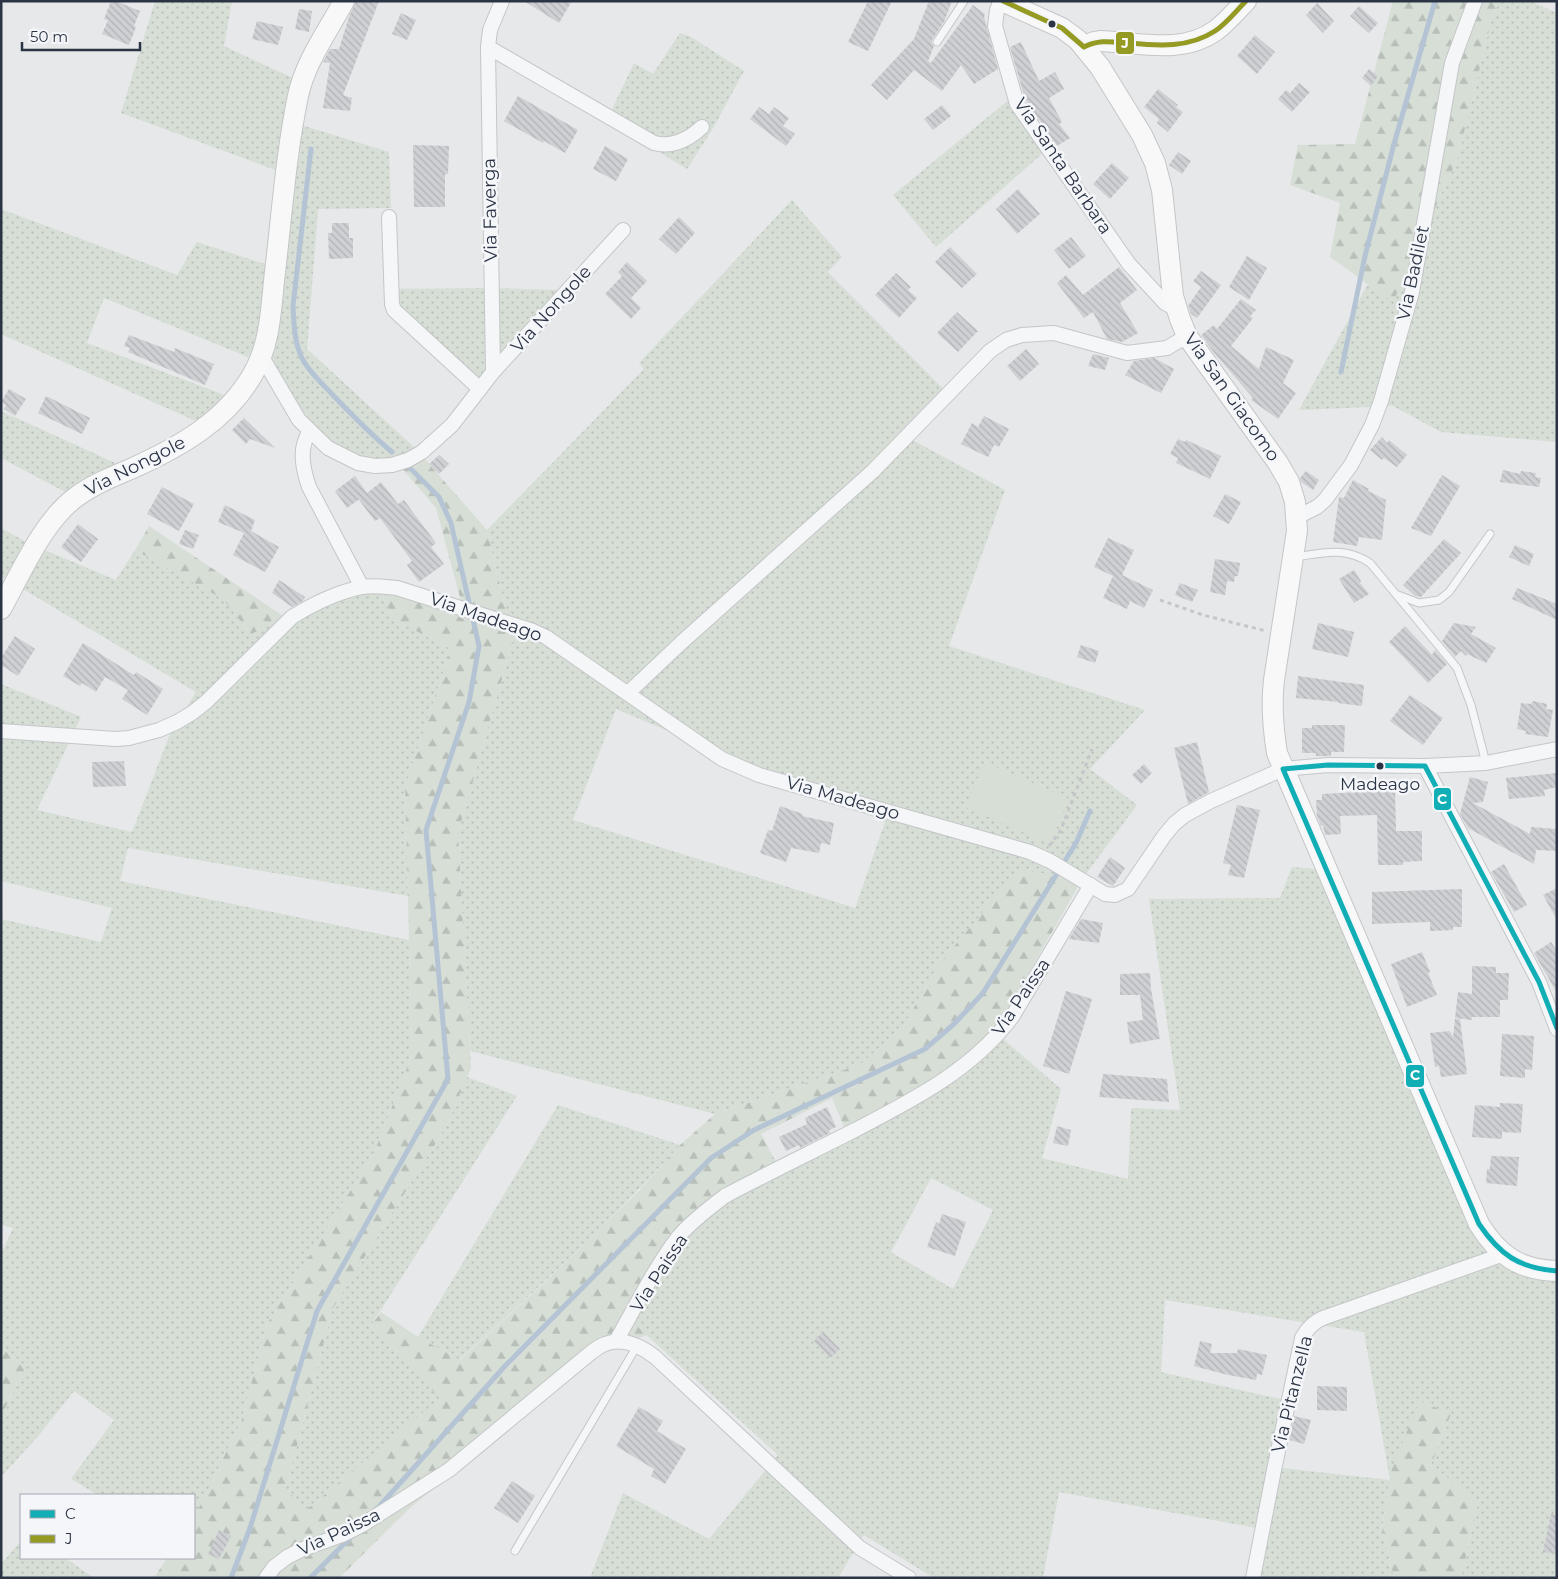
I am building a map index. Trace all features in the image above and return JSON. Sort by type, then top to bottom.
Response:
[{"type":"street","name":"Via Nongole","points":[[1,609],[48,527],[65,507],[75,498],[99,483],[163,454],[204,430],[229,406],[243,389],[262,356],[269,324],[292,134],[299,94],[305,72],[344,1]]},
{"type":"street","name":"Via Faverga","points":[[493,372],[488,47],[490,30],[502,1]]},
{"type":"street","points":[[1001,1],[1062,28],[1084,47],[1094,42],[1170,46],[1195,41],[1216,30],[1246,1]]},
{"type":"street","name":"Via Santa Barbara","points":[[1001,1],[997,10],[995,26],[1017,104],[1129,264],[1165,303],[1176,309]]},
{"type":"street","name":"Via Badilet","points":[[1297,517],[1317,507],[1325,500],[1351,465],[1369,432],[1381,401],[1412,292],[1452,63],[1475,1]]},
{"type":"street","points":[[488,47],[654,143],[661,145],[676,143],[694,134],[702,127]]},
{"type":"street","name":"Via San Giacomo","points":[[1084,47],[1107,78],[1137,127],[1155,162],[1162,190],[1171,284],[1176,309],[1188,336],[1285,474],[1295,502],[1297,517],[1294,557],[1274,680],[1272,718],[1278,752],[1284,769],[1479,1224],[1486,1236],[1514,1262],[1536,1270],[1557,1271]]},
{"type":"street","points":[[389,217],[392,304],[394,310],[480,389]]},
{"type":"street","name":"Via Nongole","points":[[262,356],[299,420],[328,448],[350,460],[375,466],[392,465],[408,460],[422,452],[452,425],[493,372],[622,230]]},
{"type":"street","points":[[628,693],[682,642],[873,471],[990,350],[1006,340],[1022,335],[1054,333],[1127,353],[1167,348],[1188,336]]},
{"type":"street","points":[[310,431],[303,445],[303,466],[309,488],[362,587]]},
{"type":"street","name":"Via Madeago","points":[[1,731],[115,739],[159,730],[177,722],[206,702],[292,617],[320,602],[362,587],[397,588],[418,593],[457,608],[533,631],[546,637],[722,759],[739,768],[1030,852],[1052,862],[1110,895],[1125,892],[1174,824],[1198,807],[1284,769],[1328,765],[1425,766],[1486,763],[1557,749]]},
{"type":"street","points":[[1425,766],[1539,982],[1557,1029]]},
{"type":"street","name":"Via Paissa","points":[[266,1578],[274,1567],[287,1557],[362,1525],[449,1470],[588,1354],[605,1344],[616,1341],[669,1250],[680,1235],[710,1207],[725,1196],[924,1093],[964,1065],[998,1035],[1012,1017],[1091,885]]},
{"type":"street","name":"Via Pitanzella","points":[[1253,1578],[1302,1338],[1310,1326],[1323,1318],[1504,1254]]},
{"type":"street","points":[[616,1341],[637,1346],[655,1357],[860,1548],[909,1578]]},
{"type":"lane","points":[[937,42],[964,1]]},
{"type":"lane","points":[[1395,594],[1419,603],[1439,600],[1449,592],[1490,534]]},
{"type":"lane","points":[[1294,557],[1337,551],[1350,553],[1370,563],[1458,668],[1471,705],[1486,763]]},
{"type":"lane","points":[[515,1551],[637,1346]]},
{"type":"path","points":[[1160,600],[1203,616],[1281,634]]},
{"type":"path","points":[[1030,852],[1037,852],[1049,847],[1061,830],[1092,749]]},
{"type":"green space","points":[[155,1],[232,1],[224,46],[310,86],[301,125],[389,152],[391,208],[318,209],[307,349],[415,448],[400,466],[358,457],[328,441],[302,410],[256,343],[248,357],[104,298],[87,343],[227,396],[198,422],[1,334],[1,209],[177,275],[197,242],[265,264],[278,171],[121,113]]},
{"type":"green space","points":[[1393,1],[1500,1],[1493,14],[1458,157],[1393,302],[1330,257],[1340,203],[1290,185],[1298,145],[1355,144]]},
{"type":"green space","points":[[1500,1],[1531,1],[1557,13],[1557,442],[1441,432],[1393,406],[1299,410],[1368,284],[1393,301],[1458,157],[1493,14]]},
{"type":"green space","points":[[680,33],[691,37],[744,71],[712,130],[687,169],[607,120],[634,63],[653,74]]},
{"type":"green space","points":[[1011,98],[1051,146],[936,247],[893,195]]},
{"type":"green space","points":[[792,200],[842,257],[828,272],[945,391],[903,435],[1005,490],[949,646],[1145,710],[1090,769],[1137,805],[1083,878],[937,967],[903,1027],[861,1064],[715,1114],[470,1051],[458,833],[513,640],[487,530],[644,369],[639,363]],"holes":[[[616,709],[885,822],[855,908],[573,820]]]},
{"type":"green space","points":[[487,288],[561,290],[476,386],[397,312],[395,289]]},
{"type":"green space","points":[[1,411],[122,466],[69,494],[1,458]]},
{"type":"green space","points":[[415,448],[487,530],[513,640],[458,833],[471,1068],[447,1125],[333,1308],[286,1488],[305,1511],[440,1398],[370,1327],[381,1312],[418,1337],[460,1360],[542,1285],[638,1192],[680,1145],[715,1114],[861,1064],[903,1027],[937,967],[1018,870],[1083,878],[995,1032],[918,1089],[845,1129],[832,1098],[761,1134],[776,1162],[712,1194],[629,1319],[647,1335],[597,1354],[410,1508],[339,1578],[154,1578],[166,1559],[195,1559],[195,1516],[241,1422],[267,1324],[374,1153],[412,1055],[405,786],[451,649],[395,620],[374,581],[461,601],[436,508],[400,466]]},
{"type":"green space","points":[[149,526],[286,618],[251,634],[223,599],[135,550]]},
{"type":"green space","points":[[1,528],[30,544],[116,580],[135,550],[223,599],[251,634],[374,581],[395,620],[451,649],[405,786],[408,896],[128,848],[120,881],[409,940],[412,1055],[374,1153],[267,1324],[241,1422],[195,1516],[195,1494],[96,1494],[71,1479],[114,1420],[74,1391],[39,1435],[1,1477],[1,1416],[25,1369],[1,1347],[1,1254],[13,1228],[1,1225],[1,919],[101,942],[112,908],[1,881],[1,684],[81,717],[37,810],[132,832],[170,734],[196,692],[1,576]]},
{"type":"green space","points":[[985,762],[1069,799],[1050,844],[965,807]]},
{"type":"green space","points":[[1292,867],[1336,871],[1495,1237],[1517,1259],[1557,1266],[1557,1578],[1461,1578],[1478,1502],[1431,1465],[1451,1414],[1392,1467],[1390,1480],[1382,1528],[1394,1578],[1245,1578],[1257,1528],[1059,1492],[1043,1578],[934,1578],[864,1535],[838,1578],[590,1578],[623,1493],[709,1539],[778,1455],[629,1319],[712,1194],[845,1129],[995,1032],[1061,1089],[1042,1158],[1128,1179],[1131,1108],[1180,1110],[1149,899],[1280,898]],"holes":[[[931,1178],[993,1210],[953,1289],[891,1252]],[[1165,1300],[1364,1332],[1390,1480],[1281,1468],[1293,1402],[1161,1372]]]},
{"type":"green space","points":[[467,1077],[517,1096],[370,1327],[441,1398],[305,1511],[286,1488],[333,1308],[447,1125]]},
{"type":"green space","points":[[558,1105],[680,1145],[600,1229],[459,1360],[418,1337]]},
{"type":"green space","points":[[1,1347],[25,1369],[1,1416]]},
{"type":"green space","points":[[1420,1401],[1451,1414],[1431,1465],[1478,1502],[1461,1578],[1394,1578],[1382,1528],[1392,1467]]},
{"type":"green space","points":[[20,1542],[20,1559],[66,1559],[94,1578],[1,1578],[1,1564]]},
{"type":"building","points":[[111,1],[116,1],[140,11],[129,45],[102,34],[108,20],[104,19]]},
{"type":"building","points":[[356,1],[379,1],[343,95],[352,98],[350,111],[323,108],[330,63],[323,62],[330,49],[339,49]]},
{"type":"building","points":[[524,1],[572,1],[559,23]]},
{"type":"building","points":[[868,1],[892,1],[868,51],[848,42]]},
{"type":"building","points":[[929,1],[952,1],[944,22],[932,40],[934,46],[928,61],[931,63],[973,5],[985,14],[984,17],[998,69],[974,84],[961,65],[942,91],[914,70],[887,100],[871,85],[914,39]]},
{"type":"building","points":[[1317,3],[1334,21],[1323,33],[1306,15]]},
{"type":"building","points":[[1359,6],[1378,23],[1369,33],[1350,16]]},
{"type":"building","points":[[299,9],[312,11],[309,32],[295,29]]},
{"type":"building","points":[[401,13],[416,20],[407,40],[392,34]]},
{"type":"building","points":[[257,21],[283,27],[278,45],[252,39]]},
{"type":"building","points":[[1255,35],[1275,52],[1257,74],[1237,56]]},
{"type":"building","points":[[1021,42],[1039,81],[1055,72],[1064,89],[1049,98],[1062,122],[1059,124],[1070,138],[1057,146],[1025,99],[1010,47]]},
{"type":"building","points":[[1369,69],[1378,76],[1371,86],[1362,78]]},
{"type":"building","points":[[1299,83],[1310,92],[1292,112],[1278,99],[1286,90],[1290,93]]},
{"type":"building","points":[[1158,89],[1178,105],[1176,107],[1183,112],[1168,132],[1157,123],[1159,119],[1144,107]]},
{"type":"building","points":[[518,96],[578,130],[565,153],[504,121]]},
{"type":"building","points":[[942,105],[951,116],[933,130],[924,119]]},
{"type":"building","points":[[759,107],[769,114],[774,107],[789,118],[783,126],[795,134],[786,146],[750,119]]},
{"type":"building","points":[[413,145],[449,146],[448,174],[445,174],[445,207],[414,207]]},
{"type":"building","points":[[605,146],[628,159],[616,181],[593,169]]},
{"type":"building","points":[[1178,152],[1191,161],[1182,174],[1169,165]]},
{"type":"building","points":[[1112,163],[1129,178],[1110,199],[1093,184]]},
{"type":"building","points":[[1018,189],[1040,214],[1017,234],[996,209]]},
{"type":"building","points":[[679,217],[695,233],[676,254],[659,239]]},
{"type":"building","points":[[332,223],[349,223],[349,238],[353,238],[353,258],[329,259],[328,233],[332,233]]},
{"type":"building","points":[[1071,237],[1086,256],[1069,269],[1054,250]]},
{"type":"building","points":[[950,247],[977,274],[962,288],[935,262]]},
{"type":"building","points":[[1247,256],[1267,268],[1249,300],[1229,287]]},
{"type":"building","points":[[627,262],[647,281],[631,298],[641,308],[631,319],[605,294],[622,276],[618,272]]},
{"type":"building","points":[[1119,267],[1137,290],[1120,303],[1138,333],[1122,342],[1107,339],[1093,312],[1084,318],[1057,283],[1066,275],[1083,295]]},
{"type":"building","points":[[1201,271],[1221,285],[1197,318],[1191,314],[1188,306],[1201,287],[1193,281]]},
{"type":"building","points":[[896,273],[911,287],[908,290],[917,298],[899,318],[875,295]]},
{"type":"building","points":[[1241,299],[1256,310],[1250,316],[1253,318],[1231,346],[1259,369],[1266,347],[1294,360],[1283,383],[1296,393],[1278,419],[1251,400],[1253,398],[1201,335],[1214,325],[1217,329]]},
{"type":"building","points":[[957,312],[978,331],[958,352],[937,333]]},
{"type":"building","points":[[129,335],[174,352],[175,348],[214,364],[205,385],[128,352],[130,348],[124,346]]},
{"type":"building","points":[[1026,349],[1039,364],[1020,381],[1007,366]]},
{"type":"building","points":[[1093,354],[1109,358],[1105,370],[1088,366]]},
{"type":"building","points":[[1154,358],[1174,369],[1161,393],[1125,375],[1134,361]]},
{"type":"building","points":[[9,389],[26,399],[15,416],[4,409],[6,405],[1,402]]},
{"type":"building","points":[[46,396],[90,418],[82,434],[38,413]]},
{"type":"building","points":[[984,416],[1009,429],[999,447],[994,445],[988,457],[961,444],[972,423],[978,427]]},
{"type":"building","points":[[244,418],[275,448],[250,439],[246,444],[232,430]]},
{"type":"building","points":[[1382,437],[1387,443],[1389,440],[1407,455],[1397,467],[1384,458],[1382,460],[1370,450]]},
{"type":"building","points":[[1178,439],[1185,442],[1186,440],[1221,456],[1210,479],[1176,463],[1178,458],[1170,454]]},
{"type":"building","points":[[439,455],[449,464],[439,474],[429,464]]},
{"type":"building","points":[[1503,470],[1520,474],[1521,471],[1536,473],[1535,477],[1541,478],[1539,487],[1500,482]]},
{"type":"building","points":[[1306,471],[1319,480],[1313,490],[1301,482],[1300,478]]},
{"type":"building","points":[[1442,475],[1460,486],[1431,536],[1411,528]]},
{"type":"building","points":[[355,476],[367,493],[381,482],[398,504],[404,500],[436,543],[431,547],[444,564],[419,582],[407,565],[412,561],[380,518],[375,521],[359,500],[361,498],[347,508],[335,491]]},
{"type":"building","points":[[1353,480],[1369,489],[1368,491],[1386,500],[1382,540],[1359,537],[1357,546],[1333,542],[1339,497],[1344,498]]},
{"type":"building","points":[[162,487],[194,504],[179,531],[147,514]]},
{"type":"building","points":[[1225,494],[1241,502],[1229,524],[1213,516]]},
{"type":"building","points":[[225,505],[255,520],[251,531],[279,547],[265,572],[233,555],[244,533],[218,522]]},
{"type":"building","points":[[78,524],[98,539],[81,562],[61,547]]},
{"type":"building","points":[[185,530],[199,535],[193,549],[179,544]]},
{"type":"building","points":[[1108,538],[1134,550],[1122,575],[1153,590],[1144,608],[1130,601],[1127,609],[1103,598],[1113,576],[1094,567]]},
{"type":"building","points":[[1444,539],[1461,553],[1421,597],[1415,596],[1403,585]]},
{"type":"building","points":[[1515,545],[1534,554],[1529,566],[1509,557]]},
{"type":"building","points":[[1215,559],[1240,563],[1238,576],[1235,576],[1234,582],[1227,581],[1225,595],[1210,592]]},
{"type":"building","points":[[1354,570],[1361,581],[1360,583],[1369,594],[1354,603],[1339,579]]},
{"type":"building","points":[[279,580],[305,597],[303,601],[292,607],[272,593]]},
{"type":"building","points":[[1180,583],[1198,590],[1192,602],[1175,595]]},
{"type":"building","points":[[1517,588],[1557,604],[1557,620],[1512,599]]},
{"type":"building","points":[[1318,623],[1354,632],[1348,657],[1312,649]]},
{"type":"building","points":[[1454,623],[1476,627],[1471,634],[1496,648],[1486,663],[1467,654],[1466,656],[1461,651],[1455,657],[1442,641]]},
{"type":"building","points":[[1405,626],[1432,655],[1435,650],[1447,664],[1428,683],[1389,642]]},
{"type":"building","points":[[15,636],[35,649],[18,676],[1,665],[1,658]]},
{"type":"building","points":[[83,643],[134,675],[136,672],[163,689],[147,715],[122,699],[128,690],[105,677],[96,692],[82,683],[80,686],[63,676]]},
{"type":"building","points":[[1081,645],[1099,651],[1095,663],[1077,657]]},
{"type":"building","points":[[1298,676],[1364,685],[1362,706],[1296,698]]},
{"type":"building","points":[[1410,695],[1443,718],[1423,745],[1390,721]]},
{"type":"building","points":[[1533,701],[1547,704],[1546,709],[1553,710],[1548,737],[1525,734],[1526,731],[1517,729],[1521,703],[1531,704]]},
{"type":"building","points":[[1312,725],[1345,725],[1344,752],[1331,752],[1331,756],[1316,756],[1316,753],[1302,753],[1302,728],[1312,728]]},
{"type":"building","points":[[1197,742],[1209,792],[1188,804],[1174,748]]},
{"type":"building","points":[[124,761],[126,786],[93,787],[92,762]]},
{"type":"building","points":[[1144,764],[1152,773],[1141,784],[1132,775]]},
{"type":"building","points":[[1557,773],[1557,787],[1544,790],[1545,796],[1509,799],[1506,778]]},
{"type":"building","points":[[1470,777],[1488,782],[1483,802],[1473,803],[1530,834],[1531,827],[1557,829],[1557,851],[1536,850],[1534,864],[1468,828],[1460,814]]},
{"type":"building","points":[[1395,788],[1396,831],[1422,831],[1422,861],[1403,862],[1403,865],[1378,865],[1377,815],[1340,816],[1341,834],[1325,835],[1323,825],[1321,826],[1317,816],[1316,800],[1322,800],[1322,794],[1359,792],[1359,789]]},
{"type":"building","points":[[1237,805],[1260,810],[1244,878],[1228,875],[1231,865],[1223,863]]},
{"type":"building","points":[[780,806],[803,814],[802,816],[834,823],[830,845],[821,843],[819,853],[791,848],[786,862],[760,853],[768,830],[772,831]]},
{"type":"building","points":[[1110,857],[1125,868],[1113,886],[1097,877]]},
{"type":"building","points":[[1504,864],[1527,905],[1514,912],[1491,872]]},
{"type":"building","points":[[1557,888],[1557,920],[1543,895]]},
{"type":"building","points":[[1462,889],[1462,927],[1453,927],[1453,930],[1430,931],[1430,922],[1372,924],[1372,892]]},
{"type":"building","points":[[1081,919],[1103,923],[1099,943],[1069,939]]},
{"type":"building","points":[[1551,942],[1557,951],[1557,993],[1534,953]]},
{"type":"building","points":[[1422,952],[1437,995],[1407,1007],[1391,964]]},
{"type":"building","points":[[1472,966],[1496,967],[1496,973],[1509,973],[1508,1000],[1500,1000],[1500,1017],[1472,1017],[1472,1020],[1455,1018],[1458,992],[1472,994]]},
{"type":"building","points":[[1150,973],[1160,1039],[1130,1044],[1127,1022],[1143,1020],[1140,995],[1120,995],[1120,974]]},
{"type":"building","points":[[1066,991],[1092,999],[1069,1074],[1043,1066]]},
{"type":"building","points":[[1455,1019],[1460,1019],[1467,1074],[1441,1077],[1439,1066],[1435,1067],[1430,1033],[1450,1031],[1453,1037]]},
{"type":"building","points":[[1502,1034],[1534,1036],[1532,1070],[1525,1069],[1525,1078],[1500,1076]]},
{"type":"building","points":[[1103,1074],[1167,1079],[1169,1102],[1099,1097]]},
{"type":"building","points":[[1500,1103],[1523,1104],[1521,1133],[1502,1132],[1502,1139],[1472,1137],[1475,1105],[1500,1107]]},
{"type":"building","points":[[827,1107],[836,1127],[829,1130],[830,1133],[800,1148],[799,1145],[786,1151],[779,1137],[807,1124],[805,1118]]},
{"type":"building","points":[[1057,1126],[1071,1130],[1068,1146],[1053,1143]]},
{"type":"building","points":[[1491,1156],[1519,1157],[1517,1186],[1486,1183],[1487,1169],[1490,1169]]},
{"type":"building","points":[[942,1214],[966,1222],[955,1256],[927,1247],[936,1222],[939,1224]]},
{"type":"building","points":[[823,1332],[840,1349],[830,1358],[814,1341]]},
{"type":"building","points":[[1200,1341],[1212,1344],[1210,1353],[1237,1353],[1238,1349],[1267,1355],[1262,1375],[1257,1374],[1256,1380],[1194,1366]]},
{"type":"building","points":[[1317,1386],[1347,1387],[1347,1411],[1317,1410]]},
{"type":"building","points":[[639,1407],[663,1421],[657,1431],[686,1449],[665,1484],[651,1476],[654,1469],[616,1446]]},
{"type":"building","points":[[1294,1416],[1311,1420],[1304,1444],[1289,1440]]},
{"type":"building","points":[[512,1481],[535,1496],[518,1523],[494,1508]]},
{"type":"building","points":[[1551,1514],[1557,1515],[1557,1554],[1543,1552]]},
{"type":"building","points":[[219,1530],[231,1536],[219,1559],[208,1554]]},
{"type":"waterway","points":[[1341,372],[1365,256],[1394,144],[1435,1]]},
{"type":"waterway","points":[[311,149],[293,306],[297,346],[314,376],[359,422],[392,452]]},
{"type":"waterway","points":[[231,1578],[250,1528],[317,1311],[448,1079],[426,830],[469,702],[479,646],[451,523],[439,497],[406,464]]},
{"type":"waterway","points":[[376,1510],[505,1366],[711,1158],[754,1130],[925,1049],[954,1024],[983,993],[1076,843],[1090,811]]},
{"type":"waterway","points":[[310,1578],[353,1535]]},
{"type":"transit line","name":"J","points":[[1003,1],[1062,28],[1084,47],[1106,42],[1163,45],[1195,40],[1205,37],[1219,28],[1246,1]]},
{"type":"transit line","name":"C","points":[[1557,1028],[1539,982],[1425,766],[1328,765],[1283,769],[1479,1224],[1495,1244],[1512,1258],[1532,1267],[1557,1271]]},
{"type":"place","name":"Madeago","points":[[1380,766]]}]
